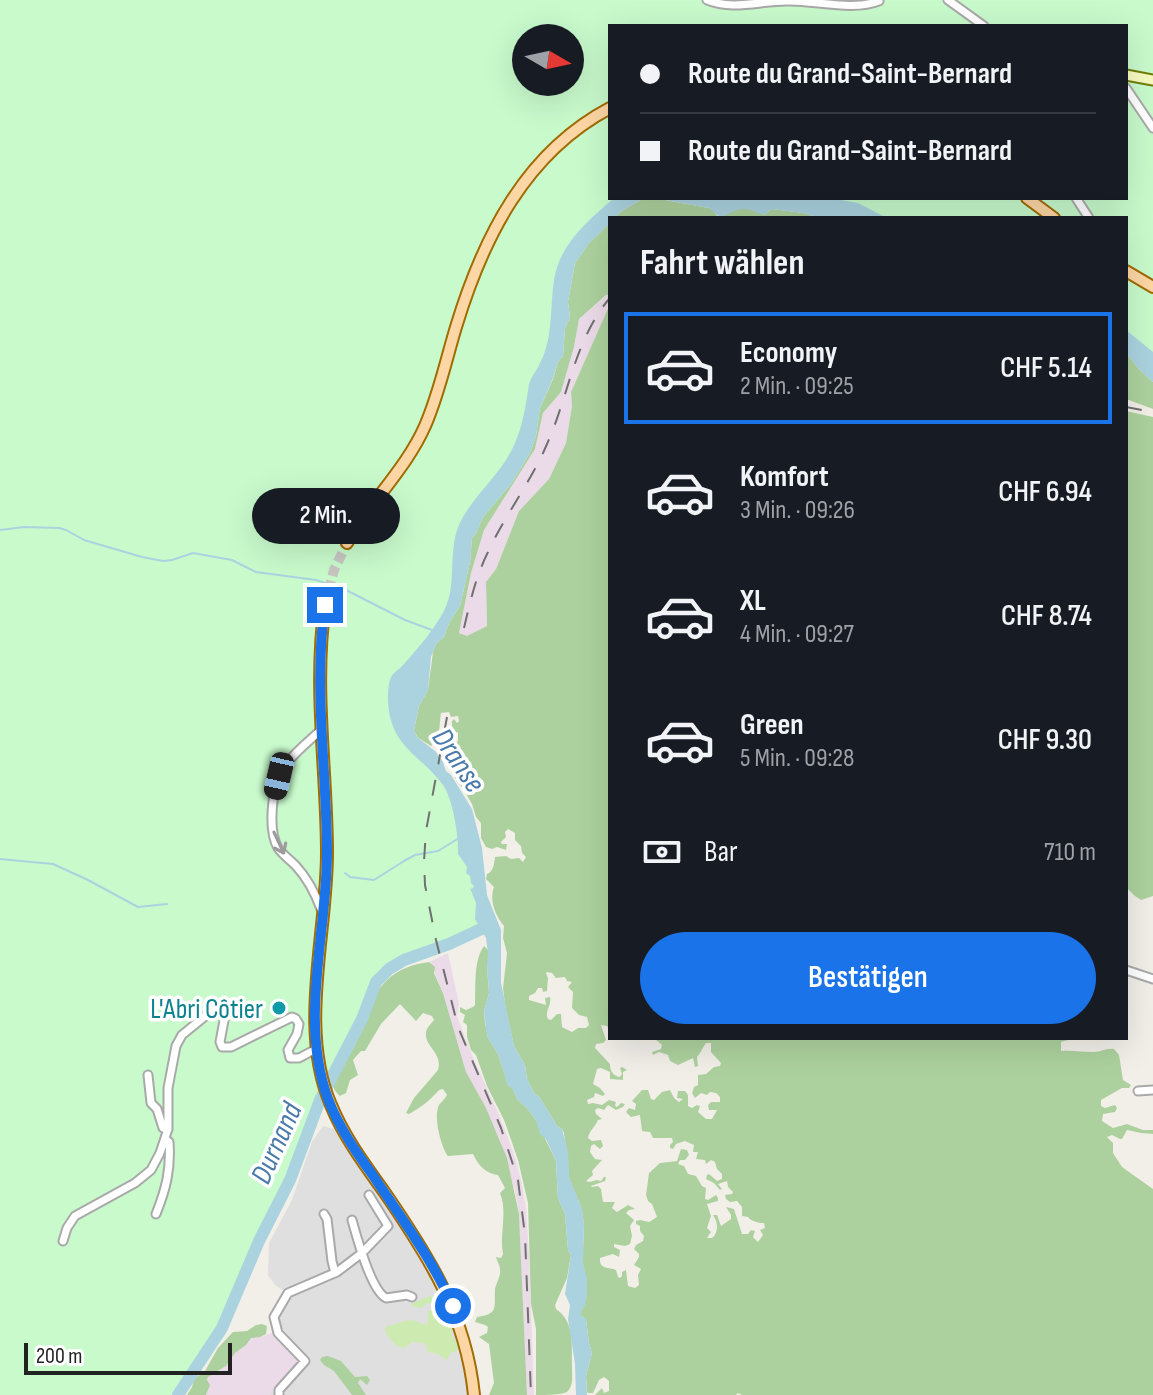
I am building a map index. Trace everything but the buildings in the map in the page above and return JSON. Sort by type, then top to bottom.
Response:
[{"type":"main road","points":[[347,543],[418,440],[433,406],[476,268],[504,210],[528,176],[566,137],[608,109]]},
{"type":"main road","points":[[1030,200],[1051,216]]},
{"type":"main road","points":[[1128,272],[1153,287]]},
{"type":"main road","points":[[325,605],[320,656],[327,866],[316,997],[318,1061],[331,1105],[351,1143],[423,1249],[443,1285],[463,1337],[474,1395]]},
{"type":"street","points":[[707,0],[732,4],[787,0],[863,5],[882,1]]},
{"type":"street","points":[[948,0],[981,24]]},
{"type":"street","points":[[1128,75],[1153,80]]},
{"type":"street","points":[[1128,91],[1153,128]]},
{"type":"street","points":[[322,729],[284,765],[274,795],[272,827],[280,851],[311,885],[325,916]]},
{"type":"street","points":[[1128,971],[1153,979]]},
{"type":"street","points":[[63,1241],[68,1225],[75,1216],[147,1175],[157,1160],[168,1129],[168,1088],[176,1046],[182,1035],[214,1009],[222,1007],[226,1012],[220,1042],[222,1047],[231,1047],[292,1017],[299,1026],[288,1050],[290,1058],[299,1058],[316,1049]]},
{"type":"street","points":[[148,1075],[151,1103],[157,1109],[163,1128],[168,1129]]},
{"type":"street","points":[[1138,1091],[1153,1090]]},
{"type":"street","points":[[156,1214],[166,1188],[169,1142],[165,1139]]},
{"type":"street","points":[[279,1395],[279,1390],[305,1361],[278,1333],[274,1317],[288,1293],[336,1272],[362,1253],[388,1226],[369,1195]]},
{"type":"street","points":[[324,1214],[336,1272]]},
{"type":"street","points":[[352,1220],[362,1253],[382,1297],[412,1297]]},
{"type":"shaded area","points":[[608,295],[608,309],[571,392],[566,443],[549,479],[519,511],[496,569],[486,582],[487,626],[467,637],[459,633],[471,573],[484,530],[535,449],[543,413],[561,392],[579,319]]},
{"type":"shaded area","points":[[448,953],[459,1004],[457,1016],[499,1115],[522,1184],[529,1255],[534,1395],[527,1395],[519,1214],[515,1191],[499,1138],[466,1072],[443,993],[429,962]]},
{"type":"shaded area","points":[[323,1126],[337,1130],[435,1281],[460,1345],[469,1395],[269,1395],[301,1361],[272,1333],[271,1313],[284,1291],[268,1275],[269,1243],[292,1200],[312,1142]]},
{"type":"shaded area","points":[[272,1333],[302,1361],[269,1395],[206,1395],[209,1375],[226,1366],[251,1337]]},
{"type":"green space","points":[[0,0],[1153,0],[1153,368],[1128,349],[1128,216],[847,216],[704,200],[1128,200],[1128,24],[608,24],[608,200],[628,200],[590,234],[561,284],[559,348],[519,447],[462,525],[451,602],[400,707],[457,801],[488,919],[475,937],[401,960],[373,984],[350,1049],[329,1077],[302,1139],[297,1165],[273,1223],[260,1238],[225,1335],[192,1375],[184,1395],[0,1395]]},
{"type":"green space","points":[[641,200],[665,200],[709,208],[717,216],[617,216]]},
{"type":"green space","points":[[741,208],[764,215],[772,209],[813,216],[720,216]]},
{"type":"green space","points":[[608,225],[608,295],[579,319],[561,392],[543,413],[535,449],[484,530],[471,573],[459,633],[467,636],[487,626],[486,582],[496,569],[519,511],[549,479],[566,443],[571,392],[608,309],[608,1027],[601,1025],[606,1040],[596,1044],[595,1048],[610,1064],[615,1076],[620,1077],[622,1067],[627,1070],[623,1072],[623,1080],[610,1079],[610,1072],[597,1069],[593,1084],[605,1094],[595,1093],[587,1100],[588,1104],[602,1105],[609,1100],[616,1102],[617,1107],[625,1104],[616,1110],[608,1105],[604,1110],[595,1110],[602,1119],[598,1120],[588,1138],[601,1140],[603,1146],[600,1149],[594,1144],[590,1152],[595,1159],[602,1160],[586,1181],[601,1181],[606,1177],[605,1181],[591,1186],[601,1189],[603,1202],[615,1202],[612,1208],[617,1212],[628,1205],[635,1209],[626,1213],[634,1220],[630,1226],[630,1244],[614,1244],[620,1250],[619,1257],[613,1254],[600,1258],[601,1265],[616,1270],[620,1278],[626,1270],[628,1286],[635,1288],[639,1285],[641,1269],[634,1265],[639,1254],[634,1249],[644,1236],[636,1221],[649,1222],[657,1217],[646,1195],[649,1173],[660,1163],[677,1161],[681,1149],[687,1150],[689,1155],[678,1164],[684,1166],[688,1174],[696,1176],[706,1188],[705,1199],[716,1195],[718,1198],[718,1201],[707,1204],[711,1216],[707,1228],[711,1232],[707,1238],[712,1238],[717,1230],[713,1215],[717,1215],[721,1226],[731,1219],[726,1207],[734,1209],[742,1234],[755,1231],[753,1237],[758,1242],[763,1235],[760,1230],[765,1228],[764,1223],[742,1216],[742,1207],[737,1201],[726,1199],[725,1195],[733,1192],[727,1181],[718,1184],[720,1190],[706,1179],[709,1174],[717,1181],[722,1179],[715,1162],[711,1160],[706,1164],[705,1160],[696,1159],[698,1152],[693,1152],[694,1145],[685,1141],[670,1148],[672,1138],[653,1138],[650,1132],[642,1131],[640,1115],[631,1117],[626,1112],[629,1108],[635,1110],[636,1104],[632,1101],[642,1090],[648,1090],[654,1100],[662,1092],[670,1090],[679,1102],[683,1099],[677,1098],[678,1091],[685,1091],[688,1106],[700,1106],[698,1112],[706,1119],[712,1119],[717,1110],[709,1110],[708,1105],[720,1102],[716,1093],[701,1093],[695,1098],[692,1093],[698,1085],[698,1075],[720,1066],[721,1063],[711,1052],[711,1043],[706,1043],[695,1067],[693,1058],[678,1065],[670,1061],[668,1055],[659,1052],[653,1055],[652,1052],[661,1049],[662,1045],[656,1040],[1068,1040],[1061,1042],[1061,1051],[1114,1049],[1119,1055],[1123,1080],[1131,1085],[1101,1100],[1101,1106],[1105,1108],[1115,1105],[1117,1108],[1115,1112],[1103,1114],[1102,1121],[1113,1128],[1127,1124],[1153,1130],[1153,1134],[1127,1130],[1122,1139],[1112,1135],[1107,1137],[1113,1143],[1113,1153],[1122,1167],[1153,1189],[1153,1395],[595,1395],[602,1388],[604,1393],[609,1391],[609,1381],[604,1377],[599,1380],[593,1393],[587,1392],[586,1376],[592,1353],[586,1319],[581,1316],[587,1294],[582,1212],[569,1177],[564,1133],[534,1093],[525,1065],[514,1046],[503,988],[507,953],[504,926],[494,907],[494,887],[486,879],[495,857],[519,858],[523,862],[526,857],[515,840],[515,833],[508,829],[501,842],[507,844],[506,850],[486,847],[481,838],[481,823],[472,804],[452,769],[443,761],[449,746],[458,741],[458,732],[447,738],[452,721],[459,721],[458,716],[441,713],[438,735],[431,746],[417,737],[414,730],[419,706],[428,690],[433,652],[460,606],[472,538],[483,517],[511,484],[530,453],[536,436],[540,408],[563,356],[575,263],[589,243]],"holes":[[[547,972],[556,978],[565,977],[572,982],[568,987],[573,992],[572,1008],[579,1015],[587,1017],[589,1025],[586,1028],[572,1032],[562,1027],[561,1014],[548,1019],[550,997],[545,998],[546,1005],[529,1000],[538,988],[547,991]]]},
{"type":"green space","points":[[1128,355],[1153,382],[1153,409],[1128,400]]},
{"type":"green space","points":[[1128,411],[1153,417],[1153,896],[1141,900],[1128,889]]},
{"type":"green space","points":[[484,946],[489,957],[489,993],[484,1011],[488,1038],[498,1054],[508,1085],[536,1120],[556,1161],[558,1198],[565,1214],[571,1255],[567,1278],[555,1305],[567,1321],[572,1343],[572,1383],[567,1392],[561,1394],[536,1395],[536,1329],[531,1304],[528,1203],[508,1131],[476,1055],[471,1050],[467,1025],[463,1022],[465,1015],[460,1012],[460,1007],[466,1010],[475,1005],[477,967]]},
{"type":"green space","points":[[429,962],[435,967],[434,973],[443,993],[466,1072],[486,1108],[507,1158],[519,1214],[527,1395],[489,1395],[494,1383],[489,1344],[479,1337],[487,1333],[488,1327],[475,1322],[477,1317],[494,1309],[500,1272],[496,1257],[501,1258],[503,1254],[500,1193],[505,1188],[498,1175],[483,1168],[473,1154],[448,1156],[445,1152],[437,1124],[437,1110],[447,1095],[443,1089],[418,1109],[406,1113],[414,1098],[438,1070],[438,1059],[426,1037],[427,1029],[434,1020],[432,1016],[423,1013],[416,1021],[400,1004],[381,1024],[365,1051],[353,1060],[358,1075],[350,1080],[346,1093],[340,1096],[333,1087],[335,1075],[354,1047],[372,1002],[382,986],[392,975]]},
{"type":"green space","points":[[430,1296],[445,1306],[452,1337],[459,1345],[459,1349],[447,1360],[427,1352],[424,1343],[412,1342],[404,1348],[398,1346],[385,1331],[386,1326],[405,1321],[428,1324],[428,1311],[440,1310],[440,1305],[427,1303],[421,1308],[411,1304]]},
{"type":"green space","points":[[262,1324],[267,1326],[266,1334],[251,1338],[226,1366],[208,1377],[210,1385],[206,1395],[187,1395],[194,1379],[205,1371],[218,1348],[233,1332],[247,1331]]},
{"type":"green space","points":[[328,1356],[341,1361],[355,1377],[367,1376],[370,1380],[367,1385],[360,1379],[358,1383],[366,1395],[352,1395],[334,1371],[320,1360]]},
{"type":"water","name":"Dranse","points":[[612,200],[641,200],[617,216],[608,216],[608,225],[589,243],[575,263],[563,356],[540,408],[536,436],[530,453],[511,484],[483,517],[472,538],[460,606],[431,657],[428,690],[419,706],[414,730],[417,737],[442,760],[472,809],[482,848],[487,895],[501,930],[501,983],[514,1046],[525,1065],[534,1093],[562,1129],[568,1151],[569,1177],[582,1209],[584,1225],[583,1263],[587,1295],[581,1316],[586,1319],[592,1353],[586,1376],[587,1395],[576,1395],[568,1319],[570,1305],[565,1294],[571,1255],[565,1214],[558,1198],[556,1161],[546,1139],[540,1134],[536,1120],[508,1086],[498,1054],[488,1038],[484,1011],[489,993],[486,938],[475,919],[476,903],[470,888],[474,886],[458,854],[450,799],[434,774],[400,740],[390,717],[388,695],[391,677],[426,639],[444,611],[451,588],[458,528],[504,463],[518,436],[529,384],[543,358],[548,340],[557,267],[576,234]]},
{"type":"water","points":[[665,200],[842,200],[858,203],[883,216],[813,216],[772,209],[764,215],[742,209],[719,216],[709,208]]},
{"type":"water","points":[[1128,332],[1153,352],[1153,382],[1128,355]]},
{"type":"waterway","points":[[0,530],[59,528],[84,540],[163,561],[193,553],[232,560],[256,572],[316,580],[344,589],[432,630]]},
{"type":"waterway","points":[[345,873],[350,877],[374,880],[415,855],[438,851],[459,838]]},
{"type":"waterway","points":[[0,859],[53,864],[138,907],[167,904]]},
{"type":"waterway","name":"Durnand","points":[[178,1395],[222,1328],[259,1241],[290,1180],[320,1100],[362,1019],[376,982],[404,960],[492,924]]},
{"type":"tunnel","points":[[325,605],[334,570],[347,543]]},
{"type":"railway","points":[[464,628],[484,561],[541,458],[580,350],[608,300]]},
{"type":"railway","points":[[1128,407],[1153,412]]},
{"type":"railway","points":[[447,717],[426,831],[425,885],[458,1027],[501,1128],[518,1180],[525,1235],[531,1395]]},
{"type":"place","name":"L'Abri Côtier","points":[[279,1008]]},
{"type":"route","points":[[325,605],[320,682],[327,853],[325,916],[315,1013],[318,1061],[327,1096],[343,1130],[423,1249],[453,1306]]}]
